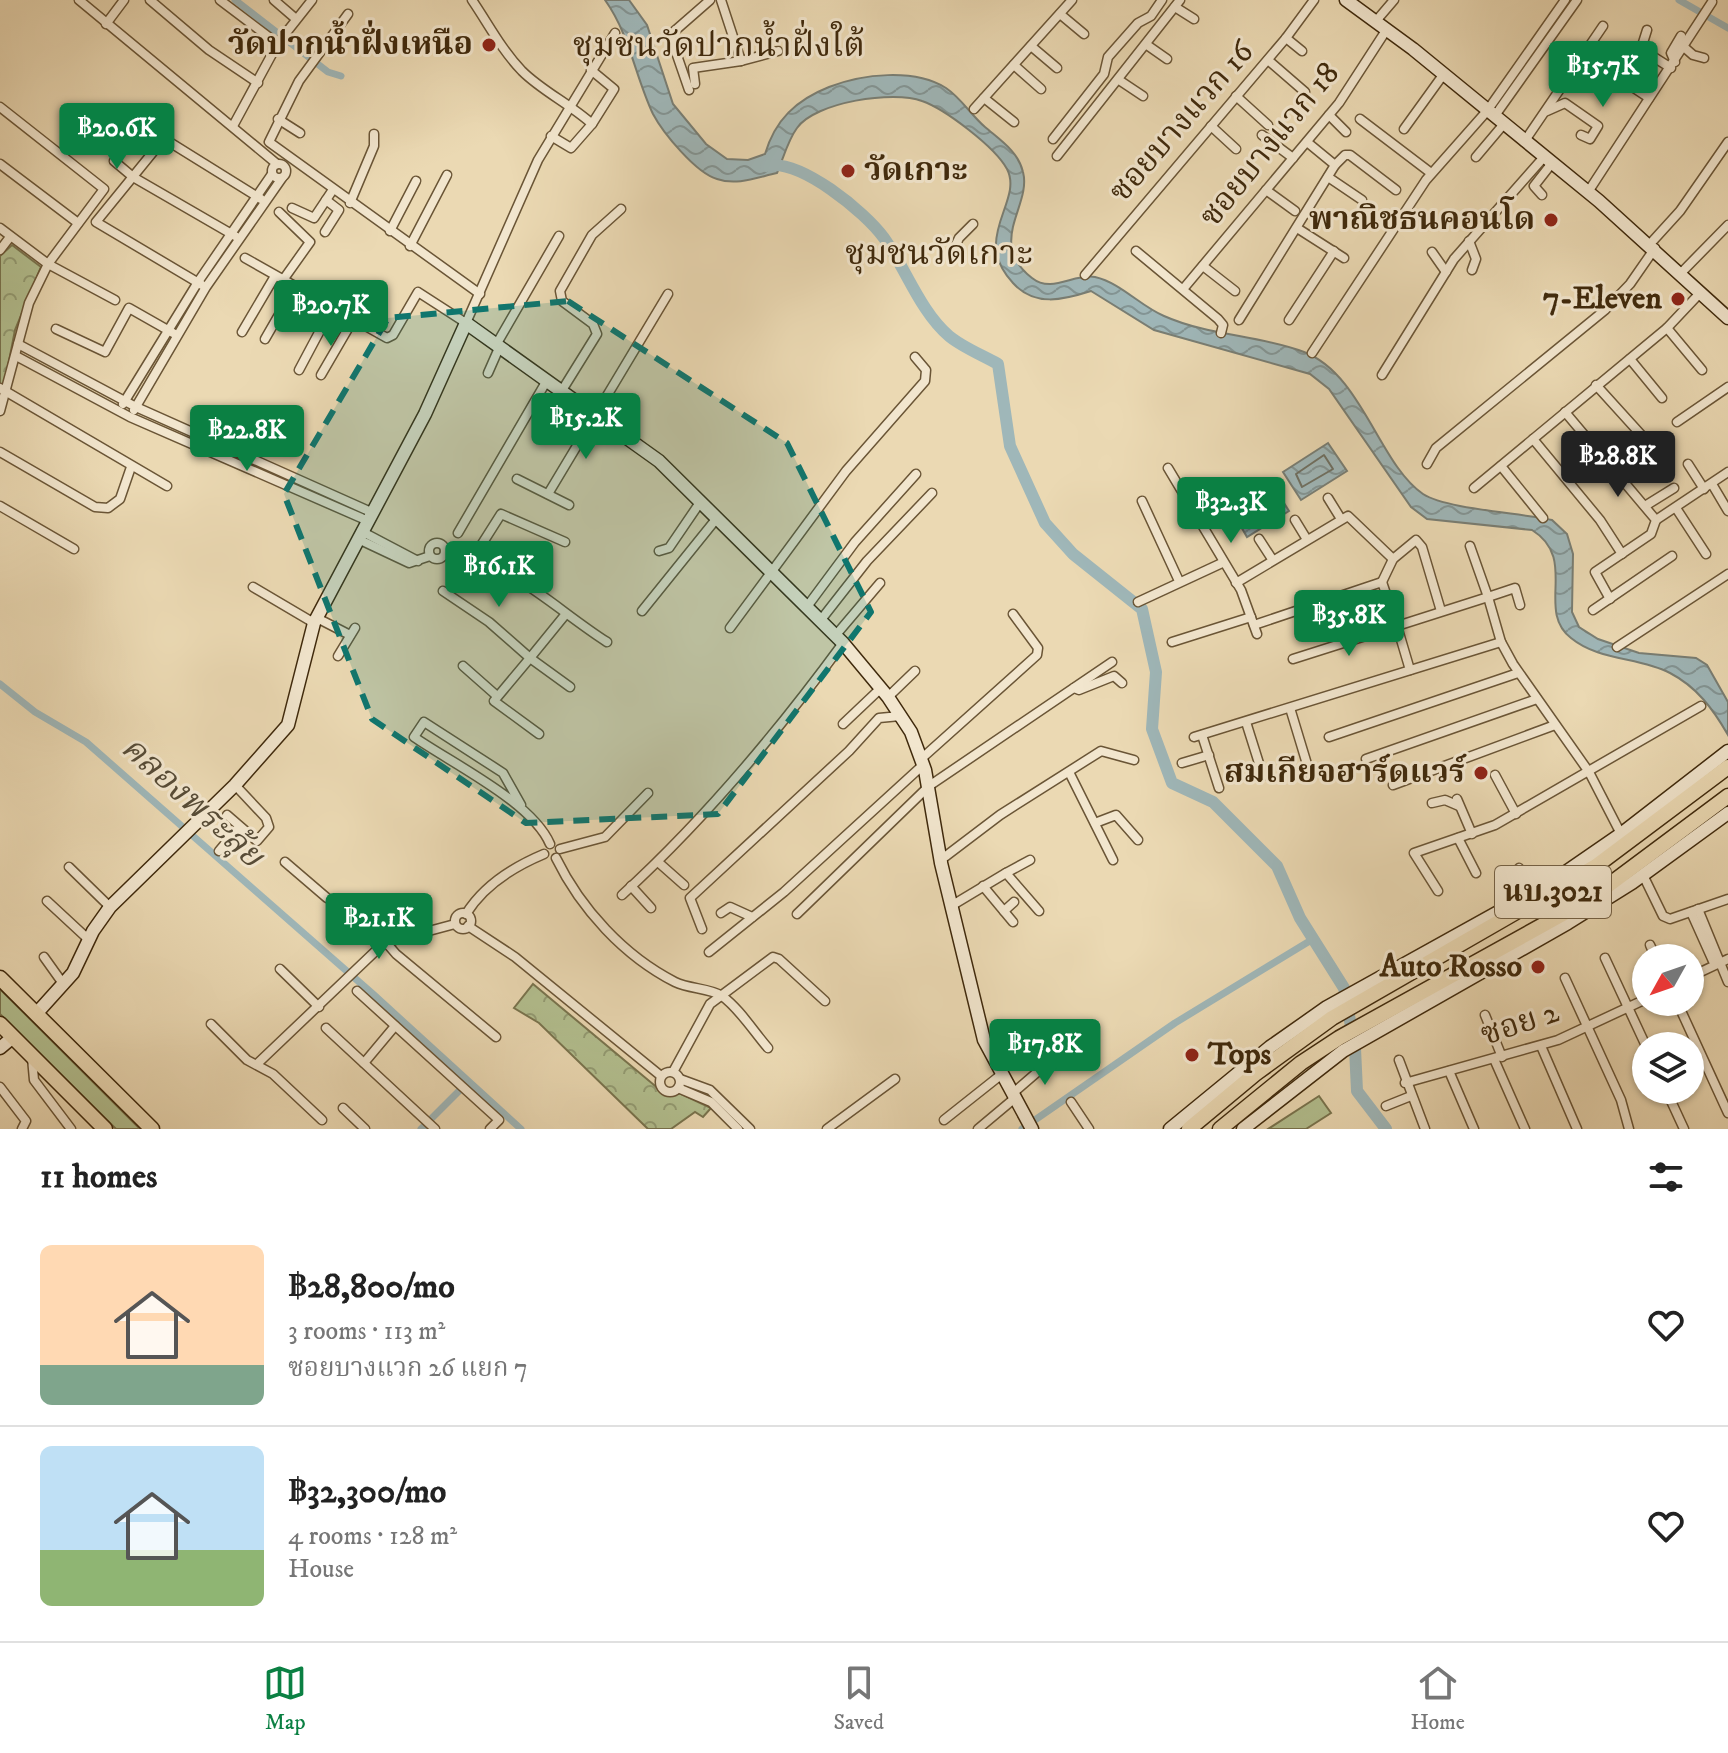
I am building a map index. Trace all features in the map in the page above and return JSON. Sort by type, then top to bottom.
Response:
[{"type":"main road","name":"นบ.3021","points":[[1189,1129],[1329,1013],[1364,991],[1505,919],[1596,866],[1724,765]]},
{"type":"main road","name":"นบ.3021","points":[[1220,1129],[1301,1063],[1341,1044],[1519,937],[1590,899],[1728,796]]},
{"type":"main road","points":[[1450,938],[1505,919]]},
{"type":"main road","points":[[1471,977],[1476,969],[1508,950],[1519,937]]},
{"type":"main road","points":[[0,978],[152,1129]]},
{"type":"main road","points":[[0,1024],[105,1129]]},
{"type":"street","points":[[79,0],[286,170],[261,199]]},
{"type":"street","points":[[106,24],[124,0]]},
{"type":"street","points":[[150,0],[209,50],[258,83]]},
{"type":"street","points":[[220,0],[278,43]]},
{"type":"street","points":[[274,0],[296,19]]},
{"type":"street","points":[[233,126],[278,43],[312,0]]},
{"type":"street","points":[[472,0],[491,29],[492,37],[523,72],[571,104],[592,124]]},
{"type":"street","points":[[710,0],[670,35],[692,87],[693,68],[741,61],[778,51]]},
{"type":"street","points":[[721,0],[741,61]]},
{"type":"street","points":[[974,109],[1072,0]]},
{"type":"street","points":[[1053,139],[1104,74],[1108,57],[1138,23],[1148,19],[1162,0]]},
{"type":"street","name":"ซอยบางแวก 16","points":[[1085,275],[1268,60],[1314,0]]},
{"type":"street","points":[[1346,0],[1387,29],[1588,192],[1725,310]]},
{"type":"street","points":[[1376,21],[1394,0]]},
{"type":"street","points":[[1476,157],[1494,118],[1565,0]]},
{"type":"street","points":[[1312,353],[1431,173],[1494,118],[1577,0]]},
{"type":"street","points":[[1588,192],[1685,48],[1712,2]]},
{"type":"street","points":[[1057,156],[1178,4],[1194,19]]},
{"type":"street","points":[[348,14],[310,64],[278,119],[269,137],[272,146],[480,294]]},
{"type":"street","points":[[1060,14],[1084,34]]},
{"type":"street","points":[[1524,142],[1603,26]]},
{"type":"street","name":"ซอยบางแวก 18","points":[[1184,288],[1329,115],[1387,29]]},
{"type":"street","points":[[1647,30],[1641,49],[1673,65]]},
{"type":"street","points":[[36,1014],[64,985],[88,939],[110,907],[235,785],[288,725],[316,620],[425,414],[551,136],[615,33]]},
{"type":"street","points":[[1673,65],[1671,53],[1681,36]]},
{"type":"street","points":[[1286,38],[1302,51]]},
{"type":"street","points":[[1147,45],[1167,59]]},
{"type":"street","points":[[1031,46],[1057,68]]},
{"type":"street","points":[[1685,48],[1704,58]]},
{"type":"street","points":[[1590,59],[1649,98]]},
{"type":"street","points":[[1268,60],[1305,92]]},
{"type":"street","points":[[1014,65],[1041,89]]},
{"type":"street","points":[[551,136],[571,148],[592,124],[614,89],[591,70]]},
{"type":"street","points":[[1404,129],[1443,75]]},
{"type":"street","points":[[1119,80],[1143,96]]},
{"type":"street","points":[[1236,96],[1268,125]]},
{"type":"street","points":[[984,98],[1014,122]]},
{"type":"street","points":[[1543,115],[1558,104],[1568,104],[1598,126],[1590,139],[1581,135]]},
{"type":"street","points":[[0,411],[29,303],[48,264],[104,189],[2,112]]},
{"type":"street","points":[[1329,115],[1346,132]]},
{"type":"street","points":[[278,119],[300,133]]},
{"type":"street","points":[[1360,119],[1431,173]]},
{"type":"street","points":[[142,125],[162,141],[261,199]]},
{"type":"street","points":[[1211,126],[1236,149]]},
{"type":"street","points":[[350,203],[374,146],[374,134]]},
{"type":"street","points":[[1262,135],[1293,158]]},
{"type":"street","points":[[162,141],[96,222],[202,285]]},
{"type":"street","points":[[1307,142],[1335,165]]},
{"type":"street","points":[[1427,464],[1436,448],[1619,297],[1728,142]]},
{"type":"street","points":[[1239,320],[1335,165],[1345,155],[1350,155],[1396,190]]},
{"type":"street","points":[[1542,195],[1534,186],[1548,160]]},
{"type":"street","points":[[1382,375],[1446,272],[1469,241],[1548,160]]},
{"type":"street","points":[[114,161],[133,177],[236,236]]},
{"type":"street","points":[[0,164],[78,223]]},
{"type":"street","points":[[130,417],[173,333],[261,199],[277,164]]},
{"type":"street","points":[[272,174],[282,178]]},
{"type":"street","points":[[410,246],[447,175]]},
{"type":"street","points":[[1328,177],[1362,200]]},
{"type":"street","points":[[390,231],[416,181]]},
{"type":"street","points":[[1266,190],[1295,211]]},
{"type":"street","points":[[292,208],[314,218],[332,191]]},
{"type":"street","points":[[325,232],[339,210],[326,200]]},
{"type":"street","points":[[561,392],[597,334],[593,324],[562,301],[560,291],[592,235],[621,209]]},
{"type":"street","points":[[242,332],[279,278],[310,242],[279,212]]},
{"type":"street","points":[[953,251],[959,238],[973,224]]},
{"type":"street","points":[[1681,273],[1728,225]]},
{"type":"street","points":[[0,228],[48,264],[115,300]]},
{"type":"street","points":[[1297,228],[1344,258]]},
{"type":"street","points":[[488,373],[497,346],[559,236]]},
{"type":"street","points":[[0,250],[10,237]]},
{"type":"street","points":[[1469,241],[1476,259],[1472,270]]},
{"type":"street","points":[[1136,251],[1221,322],[1221,333]]},
{"type":"street","points":[[1289,320],[1334,251]]},
{"type":"street","points":[[1432,252],[1446,272]]},
{"type":"street","points":[[245,258],[389,338],[420,292],[659,461],[839,640],[900,716],[922,762],[951,906],[984,1040],[1032,1129]]},
{"type":"street","points":[[1203,266],[1235,291]]},
{"type":"street","points":[[265,339],[295,287]]},
{"type":"street","points":[[1474,488],[1667,328],[1701,292]]},
{"type":"street","points":[[548,494],[668,294]]},
{"type":"street","points":[[300,326],[315,299]]},
{"type":"street","points":[[56,329],[105,352],[129,308],[173,333]]},
{"type":"street","points":[[299,370],[332,308]]},
{"type":"street","points":[[321,375],[353,320]]},
{"type":"street","points":[[1667,328],[1702,370]]},
{"type":"street","points":[[18,344],[136,407],[243,454],[418,561],[430,556],[433,544],[441,545],[445,551],[475,555],[528,585],[565,615],[607,642]]},
{"type":"street","points":[[16,356],[119,412],[239,463],[364,526]]},
{"type":"street","points":[[730,628],[846,471],[925,381],[926,370],[915,357]]},
{"type":"street","points":[[1630,359],[1662,398]]},
{"type":"street","points":[[119,412],[138,377],[158,361]]},
{"type":"street","points":[[458,533],[546,382]]},
{"type":"street","points":[[1596,385],[1664,460]]},
{"type":"street","points":[[1677,422],[1728,387]]},
{"type":"street","points":[[4,391],[167,486]]},
{"type":"street","points":[[1565,412],[1656,520],[1655,531],[1595,572],[1610,599]]},
{"type":"street","points":[[1533,439],[1600,520],[1622,554]]},
{"type":"street","points":[[0,452],[95,507],[108,508],[120,499],[131,467]]},
{"type":"street","points":[[239,463],[243,454]]},
{"type":"street","points":[[1688,464],[1728,511]]},
{"type":"street","points":[[1501,466],[1543,518]]},
{"type":"street","points":[[1168,468],[1236,583],[1254,625]]},
{"type":"street","points":[[1656,520],[1728,472]]},
{"type":"street","points":[[806,608],[855,542],[916,474]]},
{"type":"street","points":[[517,479],[569,505]]},
{"type":"street","points":[[1645,506],[1674,488]]},
{"type":"street","points":[[820,621],[867,561],[932,493]]},
{"type":"street","points":[[1328,498],[1341,519]]},
{"type":"street","points":[[659,551],[669,548],[701,501]]},
{"type":"street","points":[[1142,501],[1179,581]]},
{"type":"street","points":[[0,506],[74,549]]},
{"type":"street","points":[[1676,508],[1706,554]]},
{"type":"street","points":[[475,555],[501,514],[565,542]]},
{"type":"street","points":[[1236,583],[1306,538],[1348,516],[1393,559]]},
{"type":"street","points":[[642,611],[717,518]]},
{"type":"street","points":[[1295,520],[1306,538]]},
{"type":"street","points":[[1259,539],[1272,559]]},
{"type":"street","points":[[1410,670],[1382,582],[1393,559],[1416,540],[1422,547],[1441,611]]},
{"type":"street","points":[[1470,546],[1501,642],[1518,673],[1589,772],[1621,834]]},
{"type":"street","points":[[1593,610],[1672,556]]},
{"type":"street","points":[[1138,602],[1222,563]]},
{"type":"street","points":[[1617,647],[1728,574]]},
{"type":"street","points":[[1172,642],[1254,625],[1382,582]]},
{"type":"street","points":[[622,895],[658,862],[797,705],[880,583]]},
{"type":"street","points":[[253,587],[316,620],[352,632],[338,656]]},
{"type":"street","points":[[1293,659],[1515,588],[1520,605]]},
{"type":"street","points":[[443,591],[489,622],[530,658],[570,687]]},
{"type":"street","points":[[709,952],[752,917],[1037,655],[1038,648],[1013,614]]},
{"type":"street","points":[[539,734],[494,701],[565,615]]},
{"type":"street","points":[[1219,788],[1209,755],[1198,736],[1501,642]]},
{"type":"street","points":[[797,914],[929,786],[1112,662]]},
{"type":"street","points":[[463,666],[497,696]]},
{"type":"street","points":[[843,724],[915,671]]},
{"type":"street","points":[[1329,737],[1518,673]]},
{"type":"street","points":[[1074,688],[1079,690],[1114,676],[1122,683]]},
{"type":"street","points":[[1366,759],[1537,699]]},
{"type":"street","points":[[1438,891],[1414,853],[1472,834],[1516,814],[1701,706]]},
{"type":"street","points":[[1290,708],[1310,774]]},
{"type":"street","points":[[702,929],[690,898],[879,718],[900,716]]},
{"type":"street","points":[[521,805],[414,737],[424,722],[503,773],[521,805],[539,824],[550,844],[560,849],[605,837],[648,793]]},
{"type":"street","points":[[1246,722],[1263,776]]},
{"type":"street","points":[[1393,785],[1555,725]]},
{"type":"street","points":[[453,764],[464,747]]},
{"type":"street","points":[[942,859],[1000,815],[1104,750],[1134,760]]},
{"type":"street","name":"นบ.3021","points":[[1364,991],[1450,938],[1533,893],[1724,765],[1728,751]]},
{"type":"street","points":[[1182,763],[1209,755]]},
{"type":"street","points":[[1069,772],[1113,860]]},
{"type":"street","points":[[1495,775],[1516,814]]},
{"type":"street","points":[[227,815],[257,841],[269,823],[235,785]]},
{"type":"street","points":[[1432,803],[1445,800],[1456,807],[1458,802],[1472,834]]},
{"type":"street","name":"นบ.3021","points":[[1373,1024],[1471,977],[1568,923],[1643,875],[1728,813]]},
{"type":"street","points":[[1095,823],[1116,815],[1138,840]]},
{"type":"street","points":[[219,851],[239,827]]},
{"type":"street","points":[[1458,838],[1476,873]]},
{"type":"street","points":[[466,914],[475,900],[511,869],[544,854],[550,844]]},
{"type":"street","points":[[556,858],[560,849]]},
{"type":"street","points":[[544,854],[549,859],[556,858]]},
{"type":"street","points":[[556,858],[597,921],[626,948],[689,989],[721,995],[768,1048]]},
{"type":"street","points":[[951,906],[1030,860]]},
{"type":"street","points":[[285,862],[327,898],[365,918],[382,935],[384,943],[496,1037]]},
{"type":"street","points":[[658,862],[684,885]]},
{"type":"street","points":[[69,867],[110,907]]},
{"type":"street","points":[[1519,868],[1533,893]]},
{"type":"street","points":[[1006,873],[1039,911]]},
{"type":"street","points":[[1643,875],[1663,916],[1670,919],[1728,899]]},
{"type":"street","points":[[631,886],[651,908]]},
{"type":"street","points":[[983,886],[1013,922]]},
{"type":"street","points":[[47,901],[88,939]]},
{"type":"street","points":[[1004,911],[1014,902]]},
{"type":"street","points":[[721,913],[730,907],[752,917]]},
{"type":"street","points":[[1695,910],[1724,961],[1728,982]]},
{"type":"street","points":[[455,924],[458,915],[466,914]]},
{"type":"street","points":[[466,914],[470,919],[468,926]]},
{"type":"street","points":[[257,1064],[384,943],[455,924],[461,928],[468,926],[515,957],[661,1076],[710,1090],[750,1129]]},
{"type":"street","points":[[44,957],[64,985]]},
{"type":"street","points":[[661,1076],[660,1084],[664,1091],[672,1092],[710,1004],[773,957],[825,1001]]},
{"type":"street","points":[[1605,958],[1640,1032]]},
{"type":"street","points":[[1704,970],[1724,961]]},
{"type":"street","points":[[280,969],[319,1007]]},
{"type":"street","points":[[1565,978],[1621,1100],[1629,1129]]},
{"type":"street","points":[[357,991],[499,1120],[490,1129]]},
{"type":"street","name":"ซอย 2","points":[[1405,1083],[1541,1046],[1632,1006]]},
{"type":"street","name":"นบ.3021","points":[[1170,1129],[1239,1071],[1329,1013]]},
{"type":"street","points":[[1485,1015],[1525,1129]]},
{"type":"street","points":[[1683,1016],[1728,1113]]},
{"type":"street","points":[[211,1024],[247,1060],[257,1064],[322,1120]]},
{"type":"street","points":[[364,1063],[395,1026]]},
{"type":"street","points":[[326,1028],[430,1125]]},
{"type":"street","points":[[0,1048],[13,1037]]},
{"type":"street","name":"นบ.3021","points":[[1243,1129],[1341,1044]]},
{"type":"street","points":[[1541,1046],[1577,1129]]},
{"type":"street","points":[[978,1129],[1057,1055]]},
{"type":"street","points":[[32,1058],[34,1080],[71,1129]]},
{"type":"street","points":[[1399,1060],[1405,1083],[1425,1129]]},
{"type":"street","points":[[1449,1071],[1474,1129]]},
{"type":"street","points":[[944,1120],[1002,1074]]},
{"type":"street","points":[[827,1129],[895,1079]]},
{"type":"street","points":[[677,1080],[711,1102],[738,1129]]},
{"type":"street","points":[[0,1087],[26,1121],[22,1129]]},
{"type":"street","points":[[1386,1106],[1411,1096]]},
{"type":"street","points":[[1071,1102],[1089,1129]]},
{"type":"street","points":[[1672,1104],[1684,1129]]},
{"type":"street","points":[[343,1108],[365,1129]]},
{"type":"highlighted area","points":[[568,301],[787,443],[871,612],[718,814],[526,823],[372,719],[284,494],[388,318]]},
{"type":"green space","points":[[12,245],[41,267],[15,330],[4,387],[0,385],[0,256]]},
{"type":"green space","points":[[533,984],[666,1095],[679,1093],[711,1108],[703,1117],[695,1112],[671,1129],[648,1129],[539,1023],[514,1008]]},
{"type":"green space","points":[[0,989],[140,1129],[116,1129],[0,1014]]},
{"type":"green space","points":[[1319,1096],[1331,1113],[1306,1129],[1268,1129]]},
{"type":"water","points":[[605,0],[629,0],[647,25],[673,104],[706,144],[727,159],[748,160],[765,154],[775,131],[788,113],[806,98],[842,82],[872,76],[904,75],[946,88],[1008,146],[1021,165],[1024,185],[1011,238],[1012,251],[1019,265],[1032,278],[1055,284],[1095,277],[1113,284],[1155,312],[1181,323],[1287,346],[1324,363],[1341,379],[1394,462],[1423,494],[1466,507],[1552,520],[1567,534],[1573,554],[1572,612],[1579,627],[1598,639],[1639,653],[1696,658],[1707,665],[1728,702],[1728,735],[1704,700],[1680,679],[1658,668],[1594,651],[1571,638],[1561,627],[1556,613],[1553,555],[1546,542],[1532,530],[1427,519],[1411,507],[1329,389],[1310,374],[1154,330],[1091,291],[1050,299],[1022,291],[1001,266],[996,250],[1000,221],[1009,194],[1007,169],[981,140],[943,112],[909,98],[875,98],[837,105],[806,119],[797,128],[777,173],[740,181],[717,179],[690,161],[658,122],[621,27]]},
{"type":"water","points":[[1328,443],[1347,471],[1301,500],[1283,472]]},
{"type":"water","points":[[1272,484],[1289,511],[1247,537],[1231,509]]},
{"type":"waterway","points":[[235,0],[328,72],[341,76]]},
{"type":"waterway","points":[[1679,0],[1728,28]]},
{"type":"waterway","points":[[766,166],[796,170],[831,189],[847,202],[884,238],[921,302],[939,326],[960,344],[998,364],[1010,446],[1045,523],[1073,554],[1142,609],[1156,672],[1152,729],[1172,783],[1213,802],[1277,866],[1300,918],[1344,988],[1355,1048],[1357,1091],[1386,1129]]},
{"type":"waterway","name":"คลองพระลุ้ย","points":[[0,684],[35,712],[86,742],[374,995],[521,1129]]},
{"type":"waterway","name":"คลองพระลุ้ย","points":[[1022,1129],[1175,1023],[1313,939]]},
{"type":"waterway","points":[[421,1129],[465,1085]]},
{"type":"place","name":"วัดปากน้ำฝั่งเหนือ","points":[[489,45]]},
{"type":"place","name":"วัดเกาะ","points":[[848,171]]},
{"type":"place","name":"พาณิชธนคอนโด","points":[[1551,220]]},
{"type":"place","name":"7-Eleven","points":[[1678,299]]},
{"type":"place","name":"สมเกียจฮาร์ดแวร์","points":[[1481,773]]},
{"type":"place","name":"Auto Rosso","points":[[1538,967]]},
{"type":"place","name":"Tops","points":[[1192,1055]]},
{"type":"district","name":"ชุมชนวัดปากน้ำฝั่งใต้","points":[[719,46]]},
{"type":"district","name":"ชุมชนวัดเกาะ","points":[[939,254]]}]
